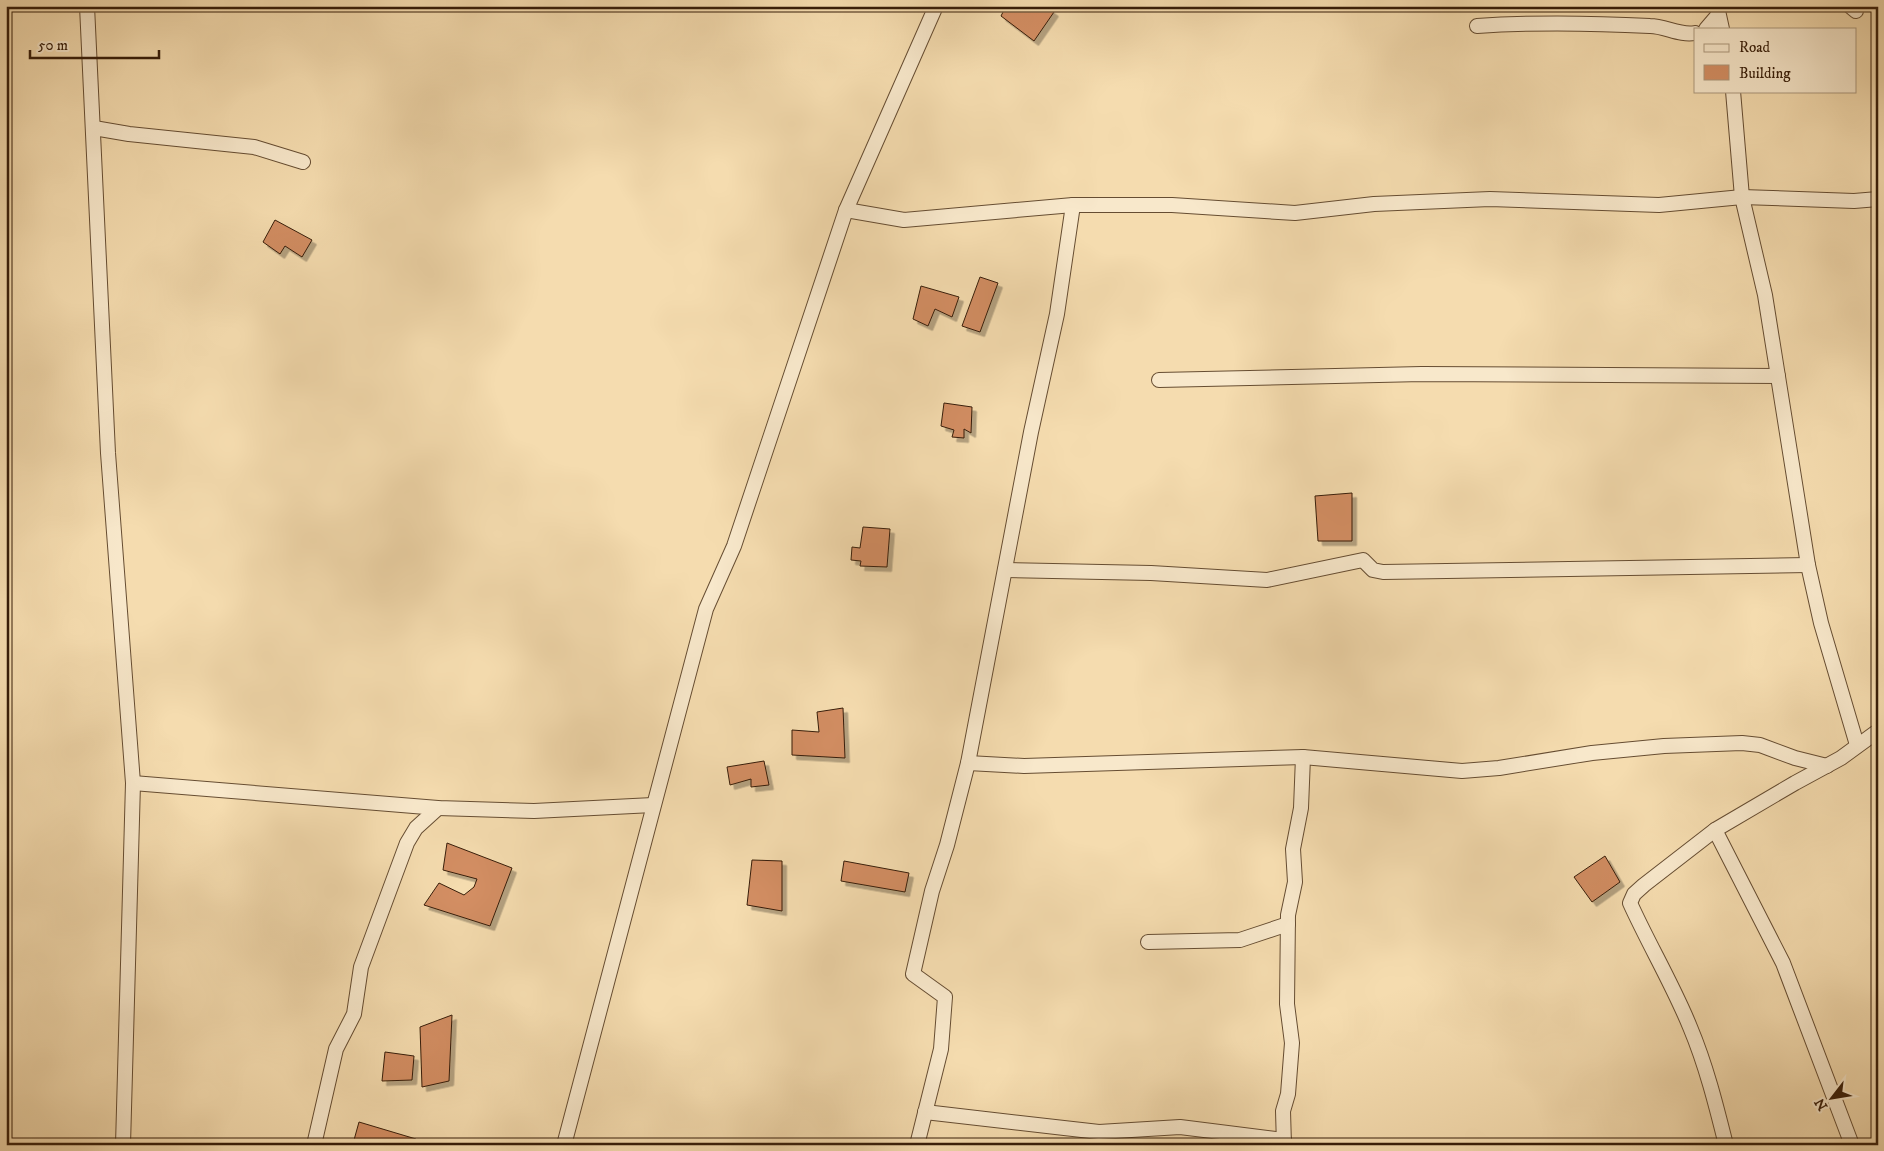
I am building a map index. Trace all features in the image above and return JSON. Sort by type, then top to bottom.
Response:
[{"type":"street","points":[[87,6],[108,453],[133,783],[123,1145]]},
{"type":"street","points":[[564,1145],[706,609],[734,546],[846,210],[936,6]]},
{"type":"street","points":[[1707,28],[1718,10]]},
{"type":"street","points":[[1718,10],[1722,28]]},
{"type":"street","points":[[1477,26],[1518,23],[1586,23],[1657,26],[1682,33],[1694,33]]},
{"type":"street","points":[[1733,92],[1742,197],[1765,295],[1808,565],[1821,623],[1857,746]]},
{"type":"street","points":[[94,128],[129,134],[254,146],[303,162]]},
{"type":"street","points":[[846,210],[904,220],[1073,205],[1172,205],[1295,213],[1374,204],[1490,199],[1658,205],[1742,197],[1854,201],[1878,199]]},
{"type":"street","points":[[917,1145],[941,1049],[946,998],[913,974],[932,891],[947,845],[968,763],[1031,432],[1057,314],[1073,205]]},
{"type":"street","points":[[1159,380],[1422,374],[1778,376]]},
{"type":"street","points":[[1005,570],[1151,573],[1267,580],[1363,560],[1373,570],[1383,572],[1808,565]]},
{"type":"street","points":[[1726,1145],[1710,1086],[1691,1028],[1665,970],[1630,903],[1634,894],[1644,885],[1715,830],[1794,783],[1827,766],[1878,730]]},
{"type":"street","points":[[968,763],[1024,766],[1303,757],[1462,770],[1499,768],[1592,753],[1742,743],[1760,745],[1795,758],[1827,766]]},
{"type":"street","points":[[925,1112],[1099,1132],[1180,1127],[1284,1142],[1283,1111],[1288,1094],[1292,1043],[1287,1004],[1288,924],[1295,882],[1294,849],[1301,808],[1303,757]]},
{"type":"street","points":[[133,783],[438,808],[534,811],[653,806]]},
{"type":"street","points":[[314,1145],[336,1048],[354,1014],[362,967],[388,896],[411,836],[416,828],[438,808]]},
{"type":"street","points":[[1715,830],[1783,963],[1852,1145]]},
{"type":"street","points":[[1148,942],[1240,940],[1288,924]]},
{"type":"building","points":[[1006,6],[1046,6],[1054,12],[1034,41],[1001,16]]},
{"type":"building","points":[[275,220],[312,240],[302,257],[285,246],[280,254],[263,242]]},
{"type":"building","points":[[980,277],[998,283],[980,332],[962,326]]},
{"type":"building","points":[[921,286],[959,297],[952,317],[935,309],[928,326],[913,319]]},
{"type":"building","points":[[944,403],[972,407],[971,433],[964,429],[964,438],[952,437],[954,430],[941,426]]},
{"type":"building","points":[[1352,493],[1352,541],[1318,541],[1315,496]]},
{"type":"building","points":[[863,527],[890,529],[887,567],[860,566],[861,561],[851,560],[852,547],[860,548]]},
{"type":"building","points":[[843,708],[845,758],[792,755],[792,730],[819,732],[817,712]]},
{"type":"building","points":[[764,761],[769,785],[751,787],[751,779],[730,785],[727,767]]},
{"type":"building","points":[[447,843],[512,868],[490,926],[424,905],[439,883],[464,895],[474,887],[477,879],[443,870]]},
{"type":"building","points":[[1605,856],[1620,882],[1592,902],[1574,877]]},
{"type":"building","points":[[752,860],[782,861],[782,911],[747,905]]},
{"type":"building","points":[[844,861],[909,873],[905,892],[841,881]]},
{"type":"building","points":[[452,1015],[449,1081],[422,1087],[420,1027]]},
{"type":"building","points":[[385,1052],[414,1056],[412,1080],[382,1081]]},
{"type":"building","points":[[359,1122],[416,1139],[413,1145],[368,1145],[354,1140]]}]
